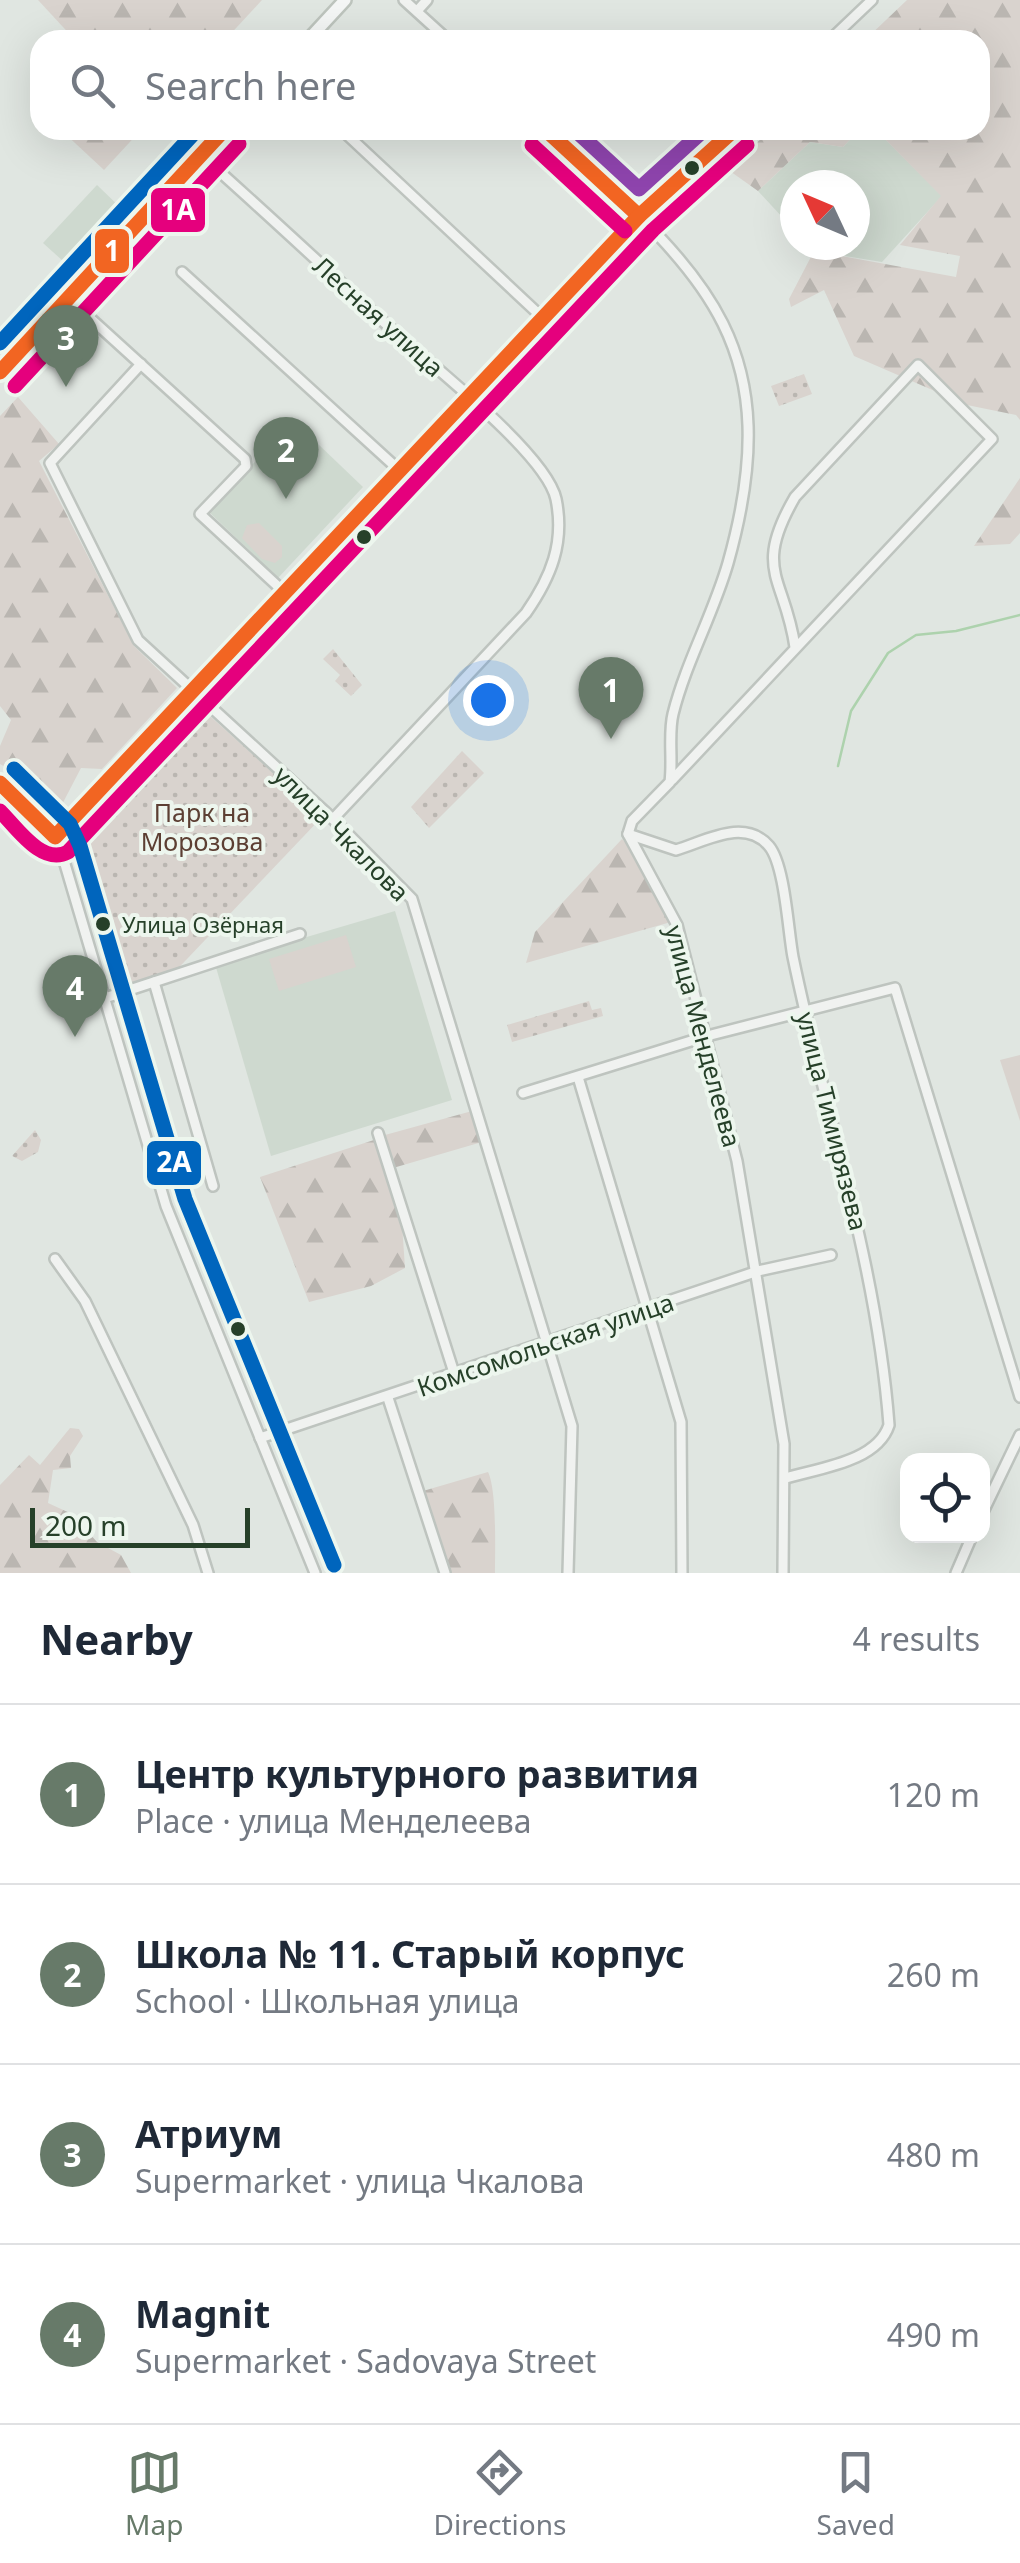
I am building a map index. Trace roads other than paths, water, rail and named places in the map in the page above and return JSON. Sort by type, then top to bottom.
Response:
[{"type":"main road","points":[[317,30],[345,0]]},
{"type":"main road","points":[[0,372],[215,140]]},
{"type":"street","points":[[404,0],[437,30]]},
{"type":"street","points":[[416,12],[428,0]]},
{"type":"street","points":[[840,30],[872,0]]},
{"type":"street","points":[[353,140],[544,318]]},
{"type":"street","points":[[557,140],[640,216],[688,267],[721,314],[741,372],[748,415],[744,500],[716,600],[672,720],[670,782]]},
{"type":"street","points":[[55,837],[640,216],[723,140]]},
{"type":"street","name":"Лесная улица","points":[[201,155],[469,397],[534,461],[556,496],[558,553],[544,588],[526,613],[333,819]]},
{"type":"street","points":[[182,272],[399,470]]},
{"type":"street","points":[[68,298],[244,459],[246,466],[200,514],[284,591]]},
{"type":"street","name":"улица Чкалова","points":[[140,364],[50,463],[138,640],[333,819],[412,898],[572,1426],[568,1573]]},
{"type":"street","points":[[628,834],[632,822],[992,440],[918,365],[795,498],[785,514],[770,552],[772,574],[792,622],[795,647]]},
{"type":"street","points":[[0,783],[55,837],[166,1206],[315,1573]]},
{"type":"street","name":"улица Тимирязева","points":[[628,834],[676,850],[714,835],[741,833],[768,846],[863,1243],[889,1425],[884,1438],[864,1454],[786,1478]]},
{"type":"street","name":"улица Менделеева","points":[[628,834],[676,925],[708,1036],[758,1271],[786,1478],[783,1573]]},
{"type":"street","points":[[105,998],[300,934]]},
{"type":"street","points":[[154,982],[214,1186]]},
{"type":"street","points":[[522,1093],[708,1036],[895,988],[1020,1398]]},
{"type":"street","points":[[578,1076],[681,1422],[682,1573]]},
{"type":"street","points":[[378,1134],[455,1376]]},
{"type":"street","name":"Комсомольская улица","points":[[260,1438],[455,1376],[758,1271],[831,1255]]},
{"type":"street","points":[[55,1259],[85,1301],[192,1525],[208,1573]]},
{"type":"street","points":[[388,1398],[446,1573]]},
{"type":"street","points":[[990,1497],[1020,1435]]},
{"type":"street","points":[[956,1573],[969,1543]]},
{"type":"waterway","points":[[838,766],[851,711],[888,653],[916,635],[956,631],[1020,615]]},
{"type":"place","name":"Атриум","points":[[66,387]]},
{"type":"place","name":"Школа № 11. Старый корпус","points":[[286,499]]},
{"type":"place","name":"Центр культурного развития","points":[[611,739]]},
{"type":"place","name":"Улица Озёрная","points":[[103,924]]},
{"type":"place","name":"Magnit","points":[[75,1037]]},
{"type":"park label","name":"Парк на Морозова","points":[[202,826]]}]
